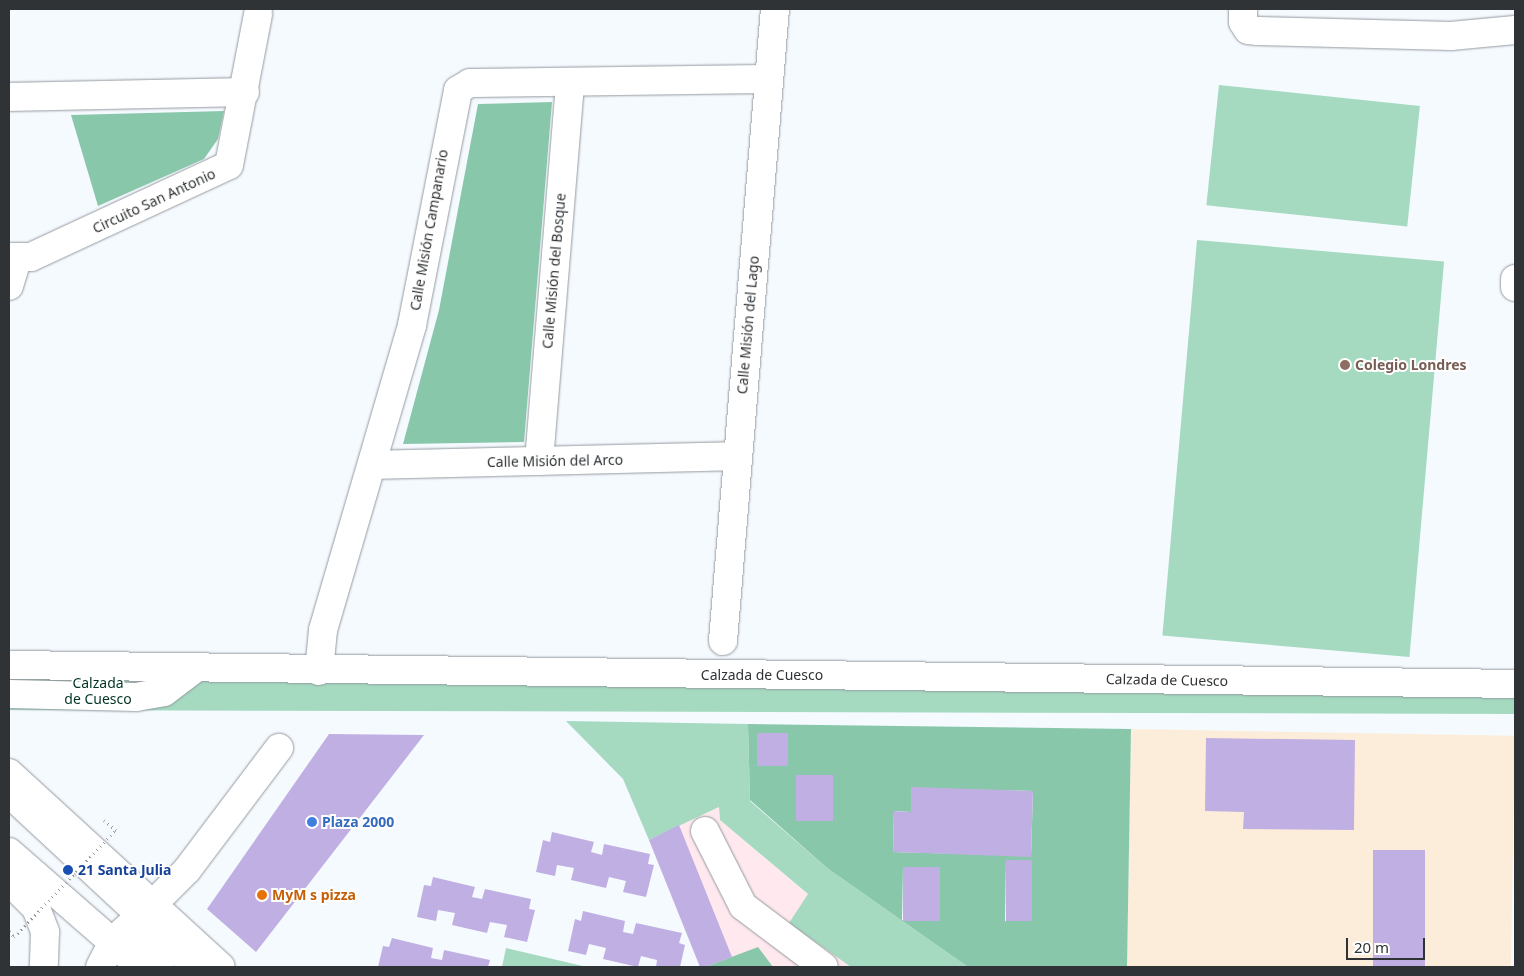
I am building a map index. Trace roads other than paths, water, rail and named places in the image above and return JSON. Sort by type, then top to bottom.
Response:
[{"type":"street","name":"Calle Misión del Lago","points":[[722,641],[775,9]]},
{"type":"street","points":[[1243,9],[1243,22],[1248,30],[1258,32],[1450,36],[1515,30]]},
{"type":"street","name":"Circuito San Antonio","points":[[13,258],[236,169],[245,92],[258,14]]},
{"type":"street","name":"Calle Misión Campanario","points":[[319,671],[323,630],[373,465],[412,325],[453,100],[470,83],[769,79]]},
{"type":"street","name":"Calle Misión del Bosque","points":[[539,461],[570,82]]},
{"type":"street","points":[[9,97],[245,92]]},
{"type":"street","points":[[9,286],[13,258]]},
{"type":"street","points":[[1515,279],[1515,287]]},
{"type":"street","name":"Calle Misión del Arco","points":[[373,465],[738,456]]},
{"type":"street","name":"Calzada de Cuesco","points":[[9,665],[319,671],[1515,684]]},
{"type":"street","points":[[9,694],[136,697],[164,692],[194,669]]},
{"type":"street","points":[[100,967],[133,924],[187,870],[279,748]]},
{"type":"street","points":[[9,773],[133,924],[160,967]]},
{"type":"street","points":[[9,793],[133,924],[141,967]]},
{"type":"street","points":[[705,831],[743,906],[824,967]]},
{"type":"street","points":[[9,836],[196,967]]},
{"type":"street","points":[[9,852],[133,924],[221,967]]},
{"type":"street","points":[[9,881],[36,908],[45,932],[44,967]]},
{"type":"place","name":"Colegio Londres","points":[[1345,365]]},
{"type":"place","name":"Plaza 2000","points":[[312,822]]},
{"type":"place","name":"21 Santa Julia","points":[[68,870]]},
{"type":"place","name":"MyM s pizza","points":[[262,895]]}]
